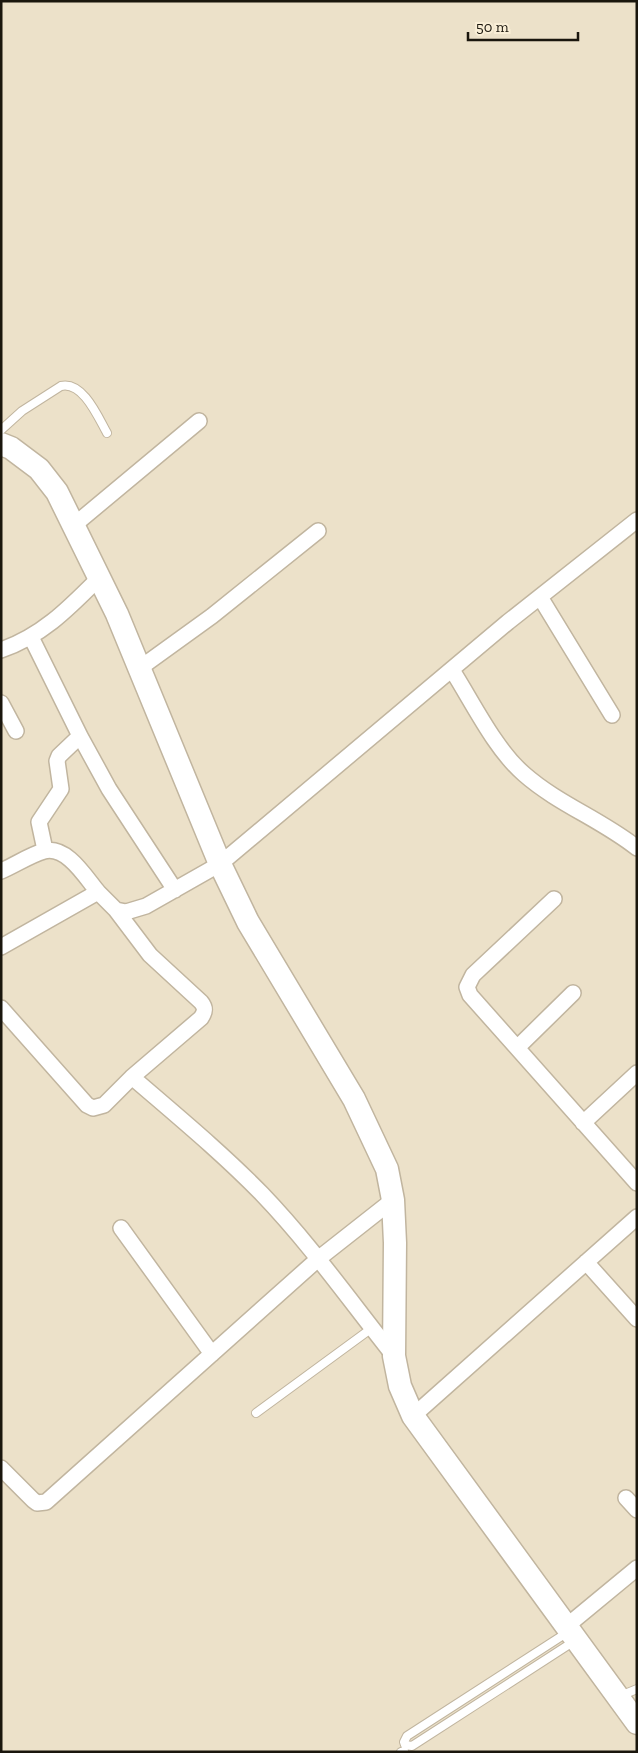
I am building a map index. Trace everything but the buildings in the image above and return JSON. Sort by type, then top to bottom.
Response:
[{"type":"street","points":[[73,526],[199,421]]},
{"type":"street","points":[[1,444],[11,448],[39,469],[57,492],[98,579],[117,614],[220,864],[248,922],[354,1099],[387,1169],[393,1200],[394,1356],[400,1386],[413,1416],[572,1632],[627,1693],[637,1723]]},
{"type":"street","points":[[116,910],[135,911],[220,864],[540,597],[637,520]]},
{"type":"street","points":[[140,668],[212,616],[318,531]]},
{"type":"street","points":[[1,650],[31,637],[66,611],[98,579]]},
{"type":"street","points":[[540,597],[612,715]]},
{"type":"street","points":[[31,637],[80,736],[109,789],[175,890]]},
{"type":"street","points":[[452,670],[504,752],[524,774],[552,795],[602,823],[637,848]]},
{"type":"street","points":[[1,702],[16,730]]},
{"type":"street","points":[[46,850],[39,822],[61,789],[56,760],[80,736]]},
{"type":"street","points":[[1,871],[46,850],[57,851],[68,858],[116,910],[150,955],[204,1006],[204,1013],[201,1018],[132,1077],[104,1105],[93,1108],[87,1105],[1,1008]]},
{"type":"street","points":[[1,947],[98,892]]},
{"type":"street","points":[[554,899],[472,975],[468,981],[467,988],[470,995],[637,1183]]},
{"type":"street","points":[[518,1047],[573,992]]},
{"type":"street","points":[[583,1123],[637,1073]]},
{"type":"street","points":[[132,1077],[230,1161],[263,1196],[318,1259],[394,1356]]},
{"type":"street","points":[[1,1468],[33,1500],[37,1503],[46,1502],[318,1259],[393,1200]]},
{"type":"street","points":[[413,1416],[637,1217]]},
{"type":"street","points":[[120,1228],[212,1354]]},
{"type":"street","points":[[586,1262],[637,1319]]},
{"type":"street","points":[[626,1498],[637,1510]]},
{"type":"street","points":[[572,1632],[637,1568]]},
{"type":"lane","points":[[1,430],[22,411],[61,386],[68,384],[76,388],[83,396],[107,433]]},
{"type":"lane","points":[[256,1413],[372,1328]]},
{"type":"lane","points":[[404,1750],[404,1742],[407,1736],[572,1632]]}]
